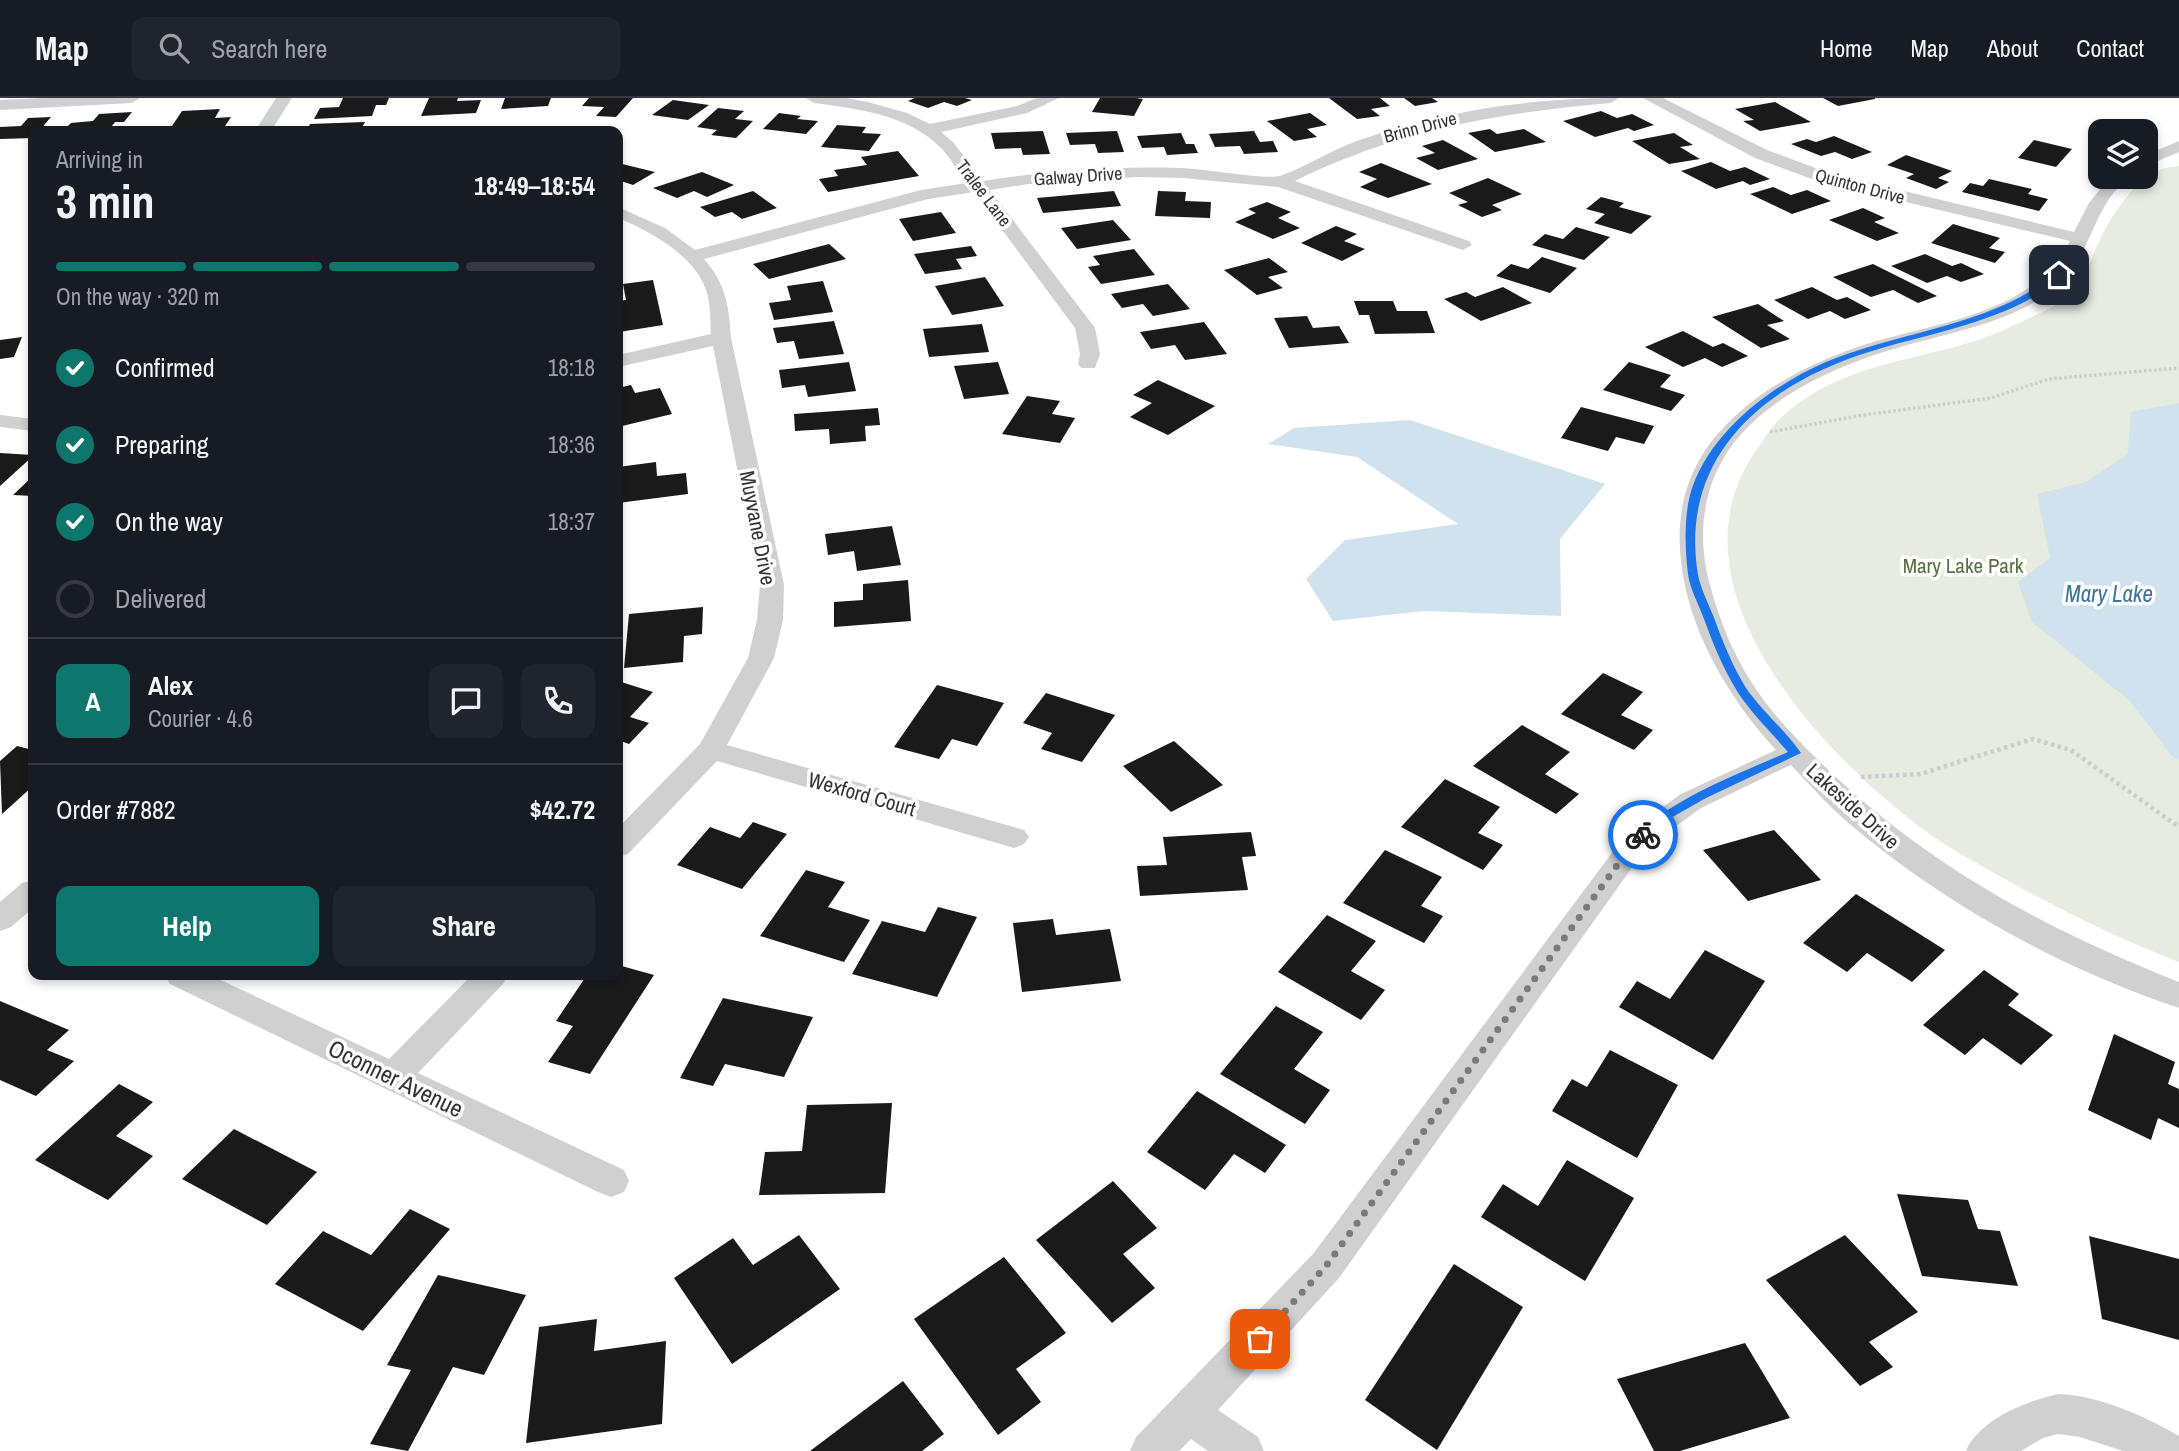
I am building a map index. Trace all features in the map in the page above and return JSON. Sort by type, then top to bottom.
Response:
[{"type":"street","points":[[0,105],[132,98]]},
{"type":"street","points":[[266,126],[285,98]]},
{"type":"street","name":"Tralee Lane","points":[[814,98],[887,110],[930,129],[947,145],[1085,328],[1090,354],[1088,364]]},
{"type":"street","points":[[930,129],[1021,110],[1051,98]]},
{"type":"street","name":"Brinn Drive","points":[[1280,182],[1341,151],[1420,124],[1520,106],[1611,98]]},
{"type":"street","name":"Quinton Drive","points":[[1651,98],[1761,154],[1823,177],[2082,239]]},
{"type":"street","points":[[2158,156],[2179,146]]},
{"type":"street","name":"Galway Drive","points":[[692,257],[900,200],[979,186],[1089,174],[1138,172],[1183,173],[1280,182],[1463,245]]},
{"type":"street","name":"Lakeside Drive","points":[[2109,189],[2082,239],[2059,275],[2051,282],[1998,311],[1963,325],[1867,350],[1829,364],[1756,407],[1725,437],[1709,461],[1695,493],[1691,517],[1693,576],[1722,653],[1743,691],[1795,753],[1851,809],[1929,870],[2064,945],[2179,995]]},
{"type":"street","name":"Muyvane Drive","points":[[623,214],[658,231],[692,257],[713,285],[719,301],[721,338],[772,585],[770,620],[761,658],[711,750],[623,841]]},
{"type":"street","points":[[623,360],[721,338]]},
{"type":"street","points":[[0,421],[28,424]]},
{"type":"street","name":"Wexford Court","points":[[711,750],[1014,837]]},
{"type":"street","points":[[1150,1451],[1326,1266],[1636,841],[1665,816],[1702,795],[1795,753]]},
{"type":"street","points":[[0,919],[22,896]]},
{"type":"street","name":"Oconner Avenue","points":[[191,980],[611,1181]]},
{"type":"street","points":[[393,1077],[487,980]]},
{"type":"street","points":[[1986,1451],[2013,1432],[2059,1413],[2102,1423],[2165,1451]]},
{"type":"street","points":[[1188,1414],[1244,1451]]},
{"type":"path","points":[[1769,432],[1849,417],[1991,398],[2049,379],[2179,368]]},
{"type":"path","points":[[1861,777],[1920,774],[2033,739],[2071,750],[2179,827]]},
{"type":"green space","name":"Mary Lake Park","points":[[2179,166],[2179,962],[2108,932],[2016,885],[1938,840],[1896,808],[1852,768],[1809,722],[1772,671],[1744,618],[1729,563],[1731,508],[1753,455],[1785,414],[1831,384],[1882,365],[1987,337],[2065,300],[2080,284],[2107,226],[2122,203],[2134,189],[2158,189],[2158,171]]},
{"type":"water","name":"Mary Lake","points":[[2179,403],[2179,760],[2172,756],[2130,701],[2032,622],[2018,582],[2050,558],[2037,494],[2086,482],[2128,454],[2131,412]]},
{"type":"water","points":[[1410,420],[1605,484],[1560,539],[1561,616],[1424,611],[1333,621],[1306,579],[1345,540],[1458,524],[1357,457],[1268,444],[1294,428]]},
{"type":"building","points":[[343,98],[389,98],[386,105],[376,105],[372,116],[314,119],[320,108],[339,107]]},
{"type":"building","points":[[429,98],[481,100],[476,113],[421,116]]},
{"type":"building","points":[[505,98],[551,98],[548,106],[501,109]]},
{"type":"building","points":[[589,98],[633,98],[616,117],[596,116],[604,107],[582,106]]},
{"type":"building","points":[[915,98],[972,100],[957,106],[944,102],[928,108],[908,101]]},
{"type":"building","points":[[1100,98],[1143,99],[1134,116],[1092,112]]},
{"type":"building","points":[[1329,98],[1380,98],[1390,106],[1371,109],[1380,116],[1357,119]]},
{"type":"building","points":[[1404,98],[1432,98],[1438,102],[1415,106]]},
{"type":"building","points":[[1823,98],[1875,98],[1875,99],[1838,106]]},
{"type":"building","points":[[673,100],[709,105],[688,120],[652,115]]},
{"type":"building","points":[[1775,102],[1811,122],[1760,131],[1743,121],[1754,120],[1735,109]]},
{"type":"building","points":[[718,108],[744,111],[735,119],[753,121],[736,138],[711,135],[717,130],[697,127]]},
{"type":"building","points":[[220,109],[215,118],[231,117],[225,126],[172,126],[182,111]]},
{"type":"building","points":[[1601,111],[1617,118],[1632,114],[1654,125],[1634,131],[1628,128],[1595,137],[1563,121]]},
{"type":"building","points":[[132,112],[124,122],[115,122],[112,126],[68,126],[71,123],[93,121],[99,114]]},
{"type":"building","points":[[779,113],[801,116],[797,119],[818,121],[806,134],[763,129]]},
{"type":"building","points":[[1310,113],[1327,125],[1307,129],[1317,137],[1294,141],[1267,121]]},
{"type":"building","points":[[51,117],[43,126],[28,126],[28,138],[0,139],[0,127],[21,126],[28,118]]},
{"type":"building","points":[[365,122],[363,126],[309,126]]},
{"type":"building","points":[[837,125],[866,127],[862,133],[881,134],[869,151],[821,147]]},
{"type":"building","points":[[1490,129],[1497,134],[1524,129],[1546,142],[1495,152],[1468,133]]},
{"type":"building","points":[[1043,131],[1050,154],[1023,155],[1021,148],[995,149],[991,133]]},
{"type":"building","points":[[1117,131],[1124,152],[1098,153],[1095,144],[1070,145],[1066,133]]},
{"type":"building","points":[[1254,131],[1260,142],[1273,141],[1278,152],[1244,154],[1240,146],[1215,147],[1209,134]]},
{"type":"building","points":[[1181,133],[1186,144],[1194,144],[1198,153],[1167,155],[1164,147],[1142,148],[1137,136]]},
{"type":"building","points":[[1674,133],[1693,145],[1680,147],[1700,159],[1669,164],[1632,141]]},
{"type":"building","points":[[1834,136],[1872,152],[1852,159],[1835,152],[1821,156],[1791,144],[1807,139],[1816,142]]},
{"type":"building","points":[[1443,140],[1478,159],[1438,170],[1416,158],[1435,153],[1422,146]]},
{"type":"building","points":[[2034,140],[2072,149],[2056,167],[2018,158]]},
{"type":"building","points":[[898,151],[919,176],[828,192],[819,179],[838,176],[834,170],[867,165],[861,157]]},
{"type":"building","points":[[1906,155],[1952,171],[1938,178],[1949,182],[1936,189],[1906,178],[1914,174],[1887,165]]},
{"type":"building","points":[[1711,162],[1730,171],[1745,167],[1770,179],[1750,185],[1743,181],[1716,189],[1681,171]]},
{"type":"building","points":[[1381,163],[1432,184],[1388,198],[1360,187],[1377,179],[1359,172]]},
{"type":"building","points":[[623,164],[655,172],[633,185],[623,182]]},
{"type":"building","points":[[702,172],[734,185],[707,197],[694,191],[677,198],[653,188]]},
{"type":"building","points":[[1488,178],[1522,194],[1492,205],[1502,210],[1482,217],[1458,205],[1468,202],[1449,193]]},
{"type":"building","points":[[1989,179],[2032,189],[2028,194],[2048,199],[2039,211],[1962,192],[1970,183],[1983,186]]},
{"type":"building","points":[[1773,187],[1791,195],[1807,190],[1831,201],[1792,214],[1750,194]]},
{"type":"building","points":[[753,191],[777,208],[742,219],[732,212],[715,217],[700,207]]},
{"type":"building","points":[[1114,191],[1121,206],[1043,213],[1037,198]]},
{"type":"building","points":[[1158,191],[1186,192],[1185,201],[1211,202],[1210,218],[1155,216]]},
{"type":"building","points":[[1601,197],[1624,203],[1619,207],[1652,216],[1631,234],[1594,223],[1605,214],[1586,209]]},
{"type":"building","points":[[1267,202],[1291,212],[1278,218],[1300,228],[1273,239],[1235,222],[1256,213],[1248,209]]},
{"type":"building","points":[[1863,208],[1885,218],[1874,222],[1899,233],[1877,241],[1829,220]]},
{"type":"building","points":[[941,212],[956,233],[913,241],[899,219]]},
{"type":"building","points":[[1113,220],[1131,240],[1077,249],[1061,228]]},
{"type":"building","points":[[1953,224],[2000,238],[1989,248],[2005,252],[1995,263],[1931,243]]},
{"type":"building","points":[[1336,226],[1357,234],[1344,241],[1365,249],[1342,261],[1301,243]]},
{"type":"building","points":[[1576,227],[1610,237],[1584,260],[1532,245],[1545,234],[1563,239]]},
{"type":"building","points":[[829,244],[846,259],[769,279],[753,264]]},
{"type":"building","points":[[971,246],[977,256],[956,259],[962,269],[925,274],[914,254]]},
{"type":"building","points":[[1134,249],[1155,275],[1101,284],[1088,267],[1100,265],[1093,256]]},
{"type":"building","points":[[1925,254],[1952,266],[1961,263],[1984,274],[1961,282],[1947,276],[1927,283],[1891,266]]},
{"type":"building","points":[[1542,257],[1577,268],[1550,293],[1496,276],[1511,264],[1528,269]]},
{"type":"building","points":[[1269,258],[1288,272],[1268,277],[1283,288],[1257,295],[1224,270]]},
{"type":"building","points":[[1873,264],[1937,296],[1918,303],[1893,290],[1871,297],[1833,277]]},
{"type":"building","points":[[985,277],[1004,306],[952,315],[935,286]]},
{"type":"building","points":[[653,280],[663,325],[623,331],[623,300],[626,300],[623,284]]},
{"type":"building","points":[[823,281],[833,312],[774,320],[769,303],[791,300],[787,286]]},
{"type":"building","points":[[1168,284],[1190,309],[1153,316],[1143,304],[1122,308],[1111,294]]},
{"type":"building","points":[[1503,287],[1532,303],[1481,321],[1444,299],[1466,292],[1475,297]]},
{"type":"building","points":[[1812,287],[1837,300],[1847,297],[1871,310],[1845,319],[1830,311],[1808,319],[1774,300]]},
{"type":"building","points":[[1354,301],[1393,301],[1397,311],[1427,311],[1435,333],[1375,334],[1369,315],[1359,315]]},
{"type":"building","points":[[1758,304],[1784,321],[1767,325],[1790,339],[1761,348],[1712,317]]},
{"type":"building","points":[[1307,316],[1313,328],[1339,326],[1349,343],[1289,348],[1274,318]]},
{"type":"building","points":[[834,321],[844,354],[799,359],[794,341],[777,343],[773,328]]},
{"type":"building","points":[[1204,322],[1227,354],[1185,360],[1175,345],[1151,349],[1140,332]]},
{"type":"building","points":[[982,324],[989,352],[929,357],[923,329]]},
{"type":"building","points":[[1683,331],[1713,347],[1723,343],[1748,356],[1722,367],[1705,358],[1683,367],[1645,347]]},
{"type":"building","points":[[22,337],[14,357],[0,359],[0,340]]},
{"type":"building","points":[[849,362],[856,391],[808,397],[805,385],[782,388],[779,370]]},
{"type":"building","points":[[998,362],[1009,394],[964,399],[954,366]]},
{"type":"building","points":[[1629,362],[1671,375],[1660,387],[1685,395],[1671,411],[1603,390]]},
{"type":"building","points":[[1158,380],[1215,406],[1168,435],[1130,417],[1152,403],[1133,395]]},
{"type":"building","points":[[631,385],[635,393],[660,388],[672,414],[623,426],[623,387]]},
{"type":"building","points":[[1027,396],[1060,401],[1052,414],[1075,418],[1060,443],[1002,434]]},
{"type":"building","points":[[1581,407],[1654,426],[1644,444],[1616,437],[1608,451],[1561,438]]},
{"type":"building","points":[[878,408],[880,425],[865,426],[866,441],[830,444],[829,429],[795,431],[794,414]]},
{"type":"building","points":[[0,453],[28,455],[28,461],[0,486]]},
{"type":"building","points":[[656,462],[657,476],[686,473],[688,494],[623,502],[623,466]]},
{"type":"building","points":[[28,481],[28,496],[13,495]]},
{"type":"building","points":[[892,526],[901,565],[857,571],[854,551],[828,555],[825,534]]},
{"type":"building","points":[[908,580],[911,621],[834,627],[834,602],[863,600],[863,584]]},
{"type":"building","points":[[703,607],[702,634],[684,636],[683,662],[624,668],[629,614]]},
{"type":"building","points":[[1603,673],[1643,692],[1621,715],[1653,730],[1634,750],[1561,714]]},
{"type":"building","points":[[623,683],[653,692],[630,717],[649,723],[629,744],[623,742]]},
{"type":"building","points":[[937,685],[1004,703],[977,746],[952,739],[939,759],[894,747]]},
{"type":"building","points":[[1046,693],[1115,715],[1082,762],[1041,749],[1052,733],[1023,723]]},
{"type":"building","points":[[1522,725],[1570,752],[1545,774],[1579,794],[1556,814],[1473,766]]},
{"type":"building","points":[[1174,741],[1223,785],[1171,812],[1123,766]]},
{"type":"building","points":[[17,746],[28,749],[28,791],[2,814],[0,761]]},
{"type":"building","points":[[1445,779],[1500,807],[1478,833],[1503,845],[1483,870],[1401,827]]},
{"type":"building","points":[[753,822],[787,834],[742,889],[677,865],[710,827],[740,838]]},
{"type":"building","points":[[1774,830],[1821,880],[1748,901],[1703,850]]},
{"type":"building","points":[[1251,832],[1256,856],[1242,857],[1248,890],[1140,896],[1137,866],[1167,865],[1163,837]]},
{"type":"building","points":[[1385,850],[1442,877],[1421,906],[1443,916],[1424,943],[1343,903]]},
{"type":"building","points":[[806,870],[845,882],[828,907],[870,920],[844,962],[760,936]]},
{"type":"building","points":[[1856,894],[1945,950],[1912,982],[1867,953],[1847,972],[1803,943]]},
{"type":"building","points":[[938,907],[977,917],[937,997],[852,974],[882,921],[925,932]]},
{"type":"building","points":[[1327,915],[1376,941],[1351,971],[1385,990],[1361,1020],[1278,972]]},
{"type":"building","points":[[1053,919],[1056,935],[1110,929],[1121,981],[1022,992],[1013,923]]},
{"type":"building","points":[[1705,950],[1765,981],[1713,1060],[1619,1007],[1637,981],[1670,999]]},
{"type":"building","points":[[623,966],[654,975],[590,1074],[548,1062],[573,1026],[556,1021],[584,980],[623,980]]},
{"type":"building","points":[[1984,970],[2019,994],[2008,1005],[2053,1035],[2021,1065],[1983,1038],[1965,1055],[1923,1025]]},
{"type":"building","points":[[723,998],[813,1017],[784,1077],[725,1064],[713,1086],[680,1078]]},
{"type":"building","points":[[0,1001],[69,1030],[47,1050],[74,1061],[36,1096],[0,1080]]},
{"type":"building","points":[[1276,1006],[1323,1032],[1294,1069],[1330,1090],[1305,1124],[1220,1074]]},
{"type":"building","points":[[2114,1034],[2175,1062],[2168,1084],[2179,1089],[2179,1128],[2158,1118],[2151,1140],[2088,1110]]},
{"type":"building","points":[[1610,1050],[1678,1085],[1637,1158],[1552,1111],[1572,1079],[1587,1087]]},
{"type":"building","points":[[119,1084],[153,1102],[116,1136],[153,1156],[108,1200],[35,1160]]},
{"type":"building","points":[[1197,1091],[1286,1145],[1265,1173],[1234,1154],[1205,1190],[1147,1152]]},
{"type":"building","points":[[892,1103],[885,1193],[759,1195],[765,1152],[802,1151],[807,1105]]},
{"type":"building","points":[[234,1129],[317,1172],[267,1225],[182,1179]]},
{"type":"building","points":[[1567,1160],[1634,1198],[1585,1281],[1481,1217],[1503,1184],[1538,1206]]},
{"type":"building","points":[[1113,1181],[1157,1228],[1123,1254],[1155,1288],[1112,1323],[1036,1240]]},
{"type":"building","points":[[1897,1194],[1968,1200],[1978,1229],[2000,1231],[2018,1286],[1922,1276]]},
{"type":"building","points":[[410,1209],[450,1229],[363,1331],[275,1284],[323,1231],[371,1255]]},
{"type":"building","points":[[799,1235],[840,1289],[732,1364],[674,1278],[733,1238],[753,1265]]},
{"type":"building","points":[[1845,1235],[1918,1312],[1869,1342],[1893,1367],[1860,1386],[1766,1280]]},
{"type":"building","points":[[2089,1236],[2179,1259],[2179,1340],[2102,1319]]},
{"type":"building","points":[[1004,1257],[1066,1333],[1016,1369],[1041,1402],[998,1435],[914,1319]]},
{"type":"building","points":[[1454,1264],[1523,1307],[1437,1450],[1365,1400]]},
{"type":"building","points":[[438,1275],[526,1295],[484,1375],[453,1367],[408,1451],[370,1444],[411,1370],[387,1365]]},
{"type":"building","points":[[597,1319],[594,1351],[666,1341],[662,1424],[526,1443],[539,1327]]},
{"type":"building","points":[[1745,1343],[1790,1418],[1680,1451],[1654,1451],[1617,1379]]},
{"type":"building","points":[[903,1381],[944,1434],[922,1451],[810,1451]]},
{"type":"way so far","points":[[1260,1339],[1326,1266],[1621,860],[1643,835]]},
{"type":"route","points":[[1643,835],[1665,816],[1724,783],[1795,753],[1743,691],[1722,653],[1693,576],[1691,517],[1695,493],[1719,445],[1756,407],[1829,364],[1867,350],[1963,325],[2042,289],[2059,275]]}]
